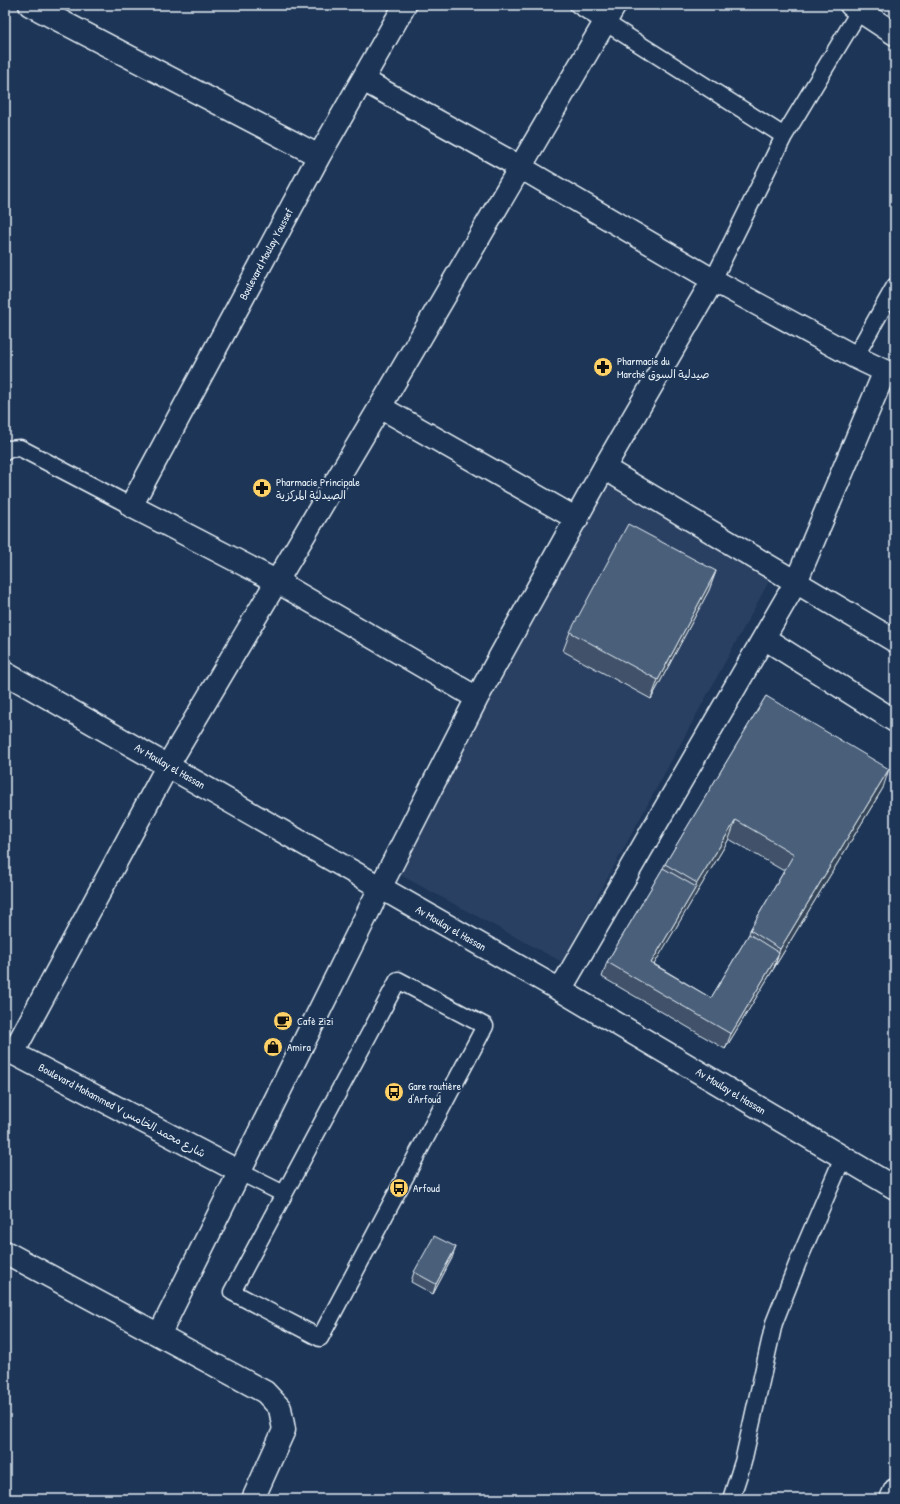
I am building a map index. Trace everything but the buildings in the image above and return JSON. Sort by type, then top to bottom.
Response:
[{"type":"street","points":[[30,5],[319,156]]},
{"type":"street","name":"Boulevard Moulay Youssef","points":[[131,506],[319,156],[364,80],[405,5]]},
{"type":"street","points":[[858,7],[895,34]]},
{"type":"street","points":[[9,1051],[168,765],[610,14]]},
{"type":"street","points":[[364,80],[520,167],[713,280],[855,357],[890,373],[796,582],[560,990]]},
{"type":"street","points":[[159,1335],[380,888],[477,698],[604,468],[713,280]]},
{"type":"street","points":[[380,407],[577,519]]},
{"type":"street","points":[[604,468],[895,641]]},
{"type":"street","points":[[131,506],[276,581],[477,698]]},
{"type":"street","points":[[764,638],[895,721]]},
{"type":"street","name":"Av Moulay el Hassan","points":[[5,673],[560,990],[895,1188]]},
{"type":"street","name":"Boulevard Mohammed V شارع محمد الخامس","points":[[9,1051],[240,1172]]},
{"type":"street","points":[[5,1252],[265,1392],[280,1408],[284,1430],[253,1499]]},
{"type":"street","points":[[891,1499],[895,1490]]},
{"type":"lane","points":[[578,5],[610,14],[784,136]]},
{"type":"lane","points":[[713,280],[784,136],[858,7]]},
{"type":"lane","points":[[855,357],[895,286]]},
{"type":"lane","points":[[5,452],[8,449],[20,448],[131,506]]},
{"type":"lane","points":[[398,980],[486,1026],[320,1338],[232,1292],[284,1194],[398,980]]},
{"type":"lane","points":[[731,1499],[743,1462],[774,1323],[798,1262],[843,1157]]},
{"type":"lane","points":[[240,1172],[284,1194]]},
{"type":"shaded area","points":[[603,480],[774,572],[562,962],[391,870]]},
{"type":"place","name":"Pharmacie du Marché صيدلية السوق","points":[[603,367]]},
{"type":"place","name":"Pharmacie Principale الصيدلية المركزية","points":[[262,488]]},
{"type":"place","name":"Cafè Zizi","points":[[283,1021]]},
{"type":"place","name":"Amira","points":[[273,1047]]},
{"type":"place","name":"Gare routière d'Arfoud","points":[[394,1092]]},
{"type":"place","name":"Arfoud","points":[[399,1188]]}]
